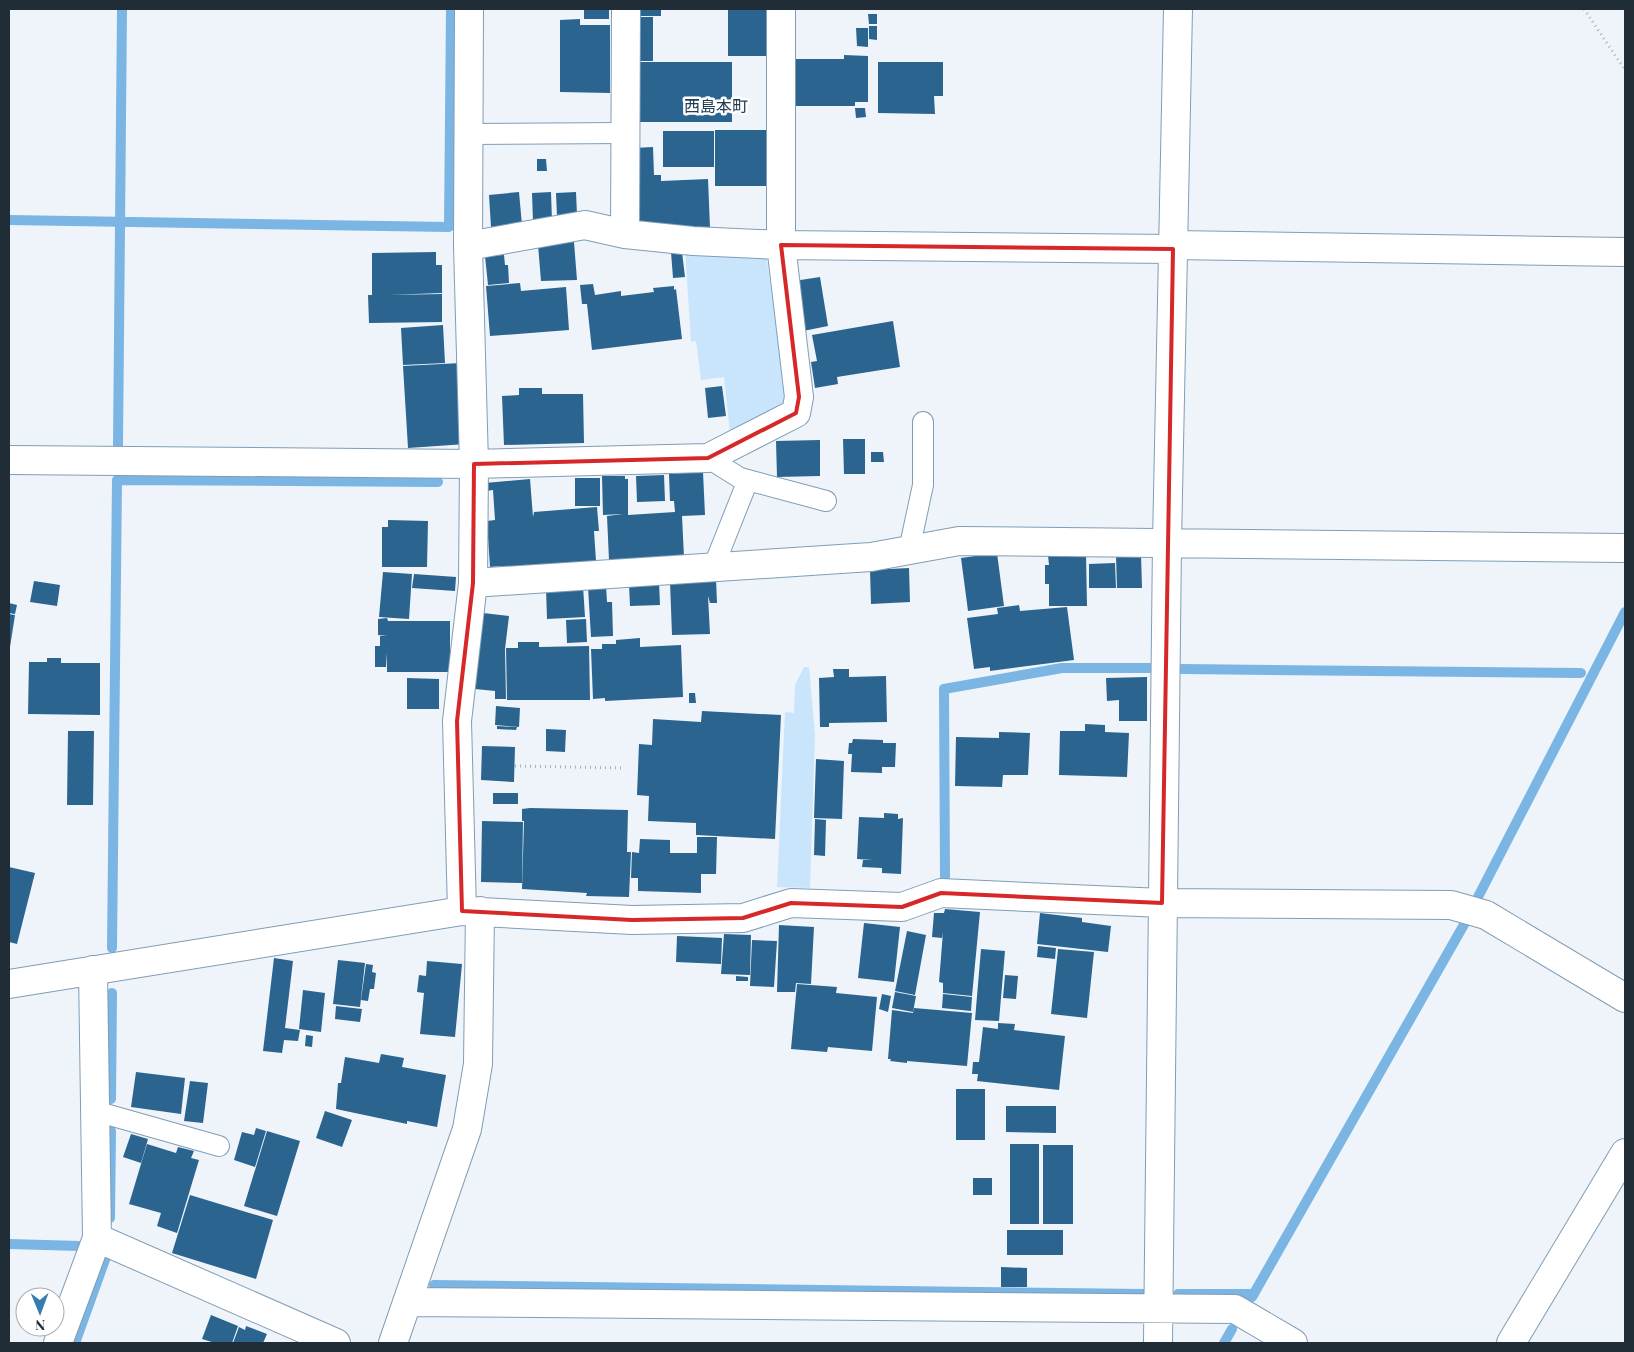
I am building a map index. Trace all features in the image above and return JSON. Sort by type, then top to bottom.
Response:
[{"type":"street","points":[[393,1343],[467,1129],[478,1064],[471,911],[457,721],[473,583],[474,464],[468,246],[469,9]]},
{"type":"street","points":[[625,234],[626,9]]},
{"type":"street","points":[[9,460],[474,464],[708,458],[796,413],[799,396],[780,246],[781,9]]},
{"type":"street","points":[[1158,1343],[1167,543],[1178,9]]},
{"type":"street","points":[[468,246],[585,225],[625,234],[693,241],[780,246],[1173,247],[1625,252]]},
{"type":"street","points":[[473,583],[871,557],[959,541],[1625,548]]},
{"type":"street","points":[[9,984],[471,911],[632,920],[743,918],[791,903],[902,906],[941,894],[1162,903],[1451,905],[1486,915],[1625,998]]},
{"type":"street","points":[[58,1343],[97,1238],[93,970]]},
{"type":"street","points":[[1512,1343],[1625,1153]]},
{"type":"street","points":[[97,1238],[336,1343]]},
{"type":"street","points":[[407,1302],[1235,1309],[1293,1343]]},
{"type":"lane","points":[[468,134],[625,133]]},
{"type":"lane","points":[[909,550],[923,485],[923,422]]},
{"type":"lane","points":[[708,458],[740,478],[826,501]]},
{"type":"lane","points":[[713,568],[748,480]]},
{"type":"lane","points":[[95,1111],[219,1146]]},
{"type":"path","points":[[1584,9],[1625,70]]},
{"type":"path","points":[[515,766],[623,768]]},
{"type":"highlighted area","points":[[781,245],[1173,249],[1162,903],[941,893],[902,907],[791,903],[743,918],[632,920],[462,911],[457,721],[473,583],[474,464],[708,458],[796,413],[799,397]]},
{"type":"shaded area","points":[[685,249],[766,254],[786,392],[783,408],[730,433],[724,377],[701,380],[696,341],[691,342]]},
{"type":"shaded area","points":[[804,667],[809,667],[815,735],[810,888],[777,887],[785,712],[794,713],[795,685]]},
{"type":"building","points":[[584,9],[609,9],[609,19],[584,19]]},
{"type":"building","points":[[637,9],[661,9],[661,16],[637,16]]},
{"type":"building","points":[[728,9],[767,9],[767,56],[728,56]]},
{"type":"building","points":[[868,14],[877,14],[877,24],[869,24]]},
{"type":"building","points":[[634,17],[653,17],[653,61],[633,61]]},
{"type":"building","points":[[580,19],[580,25],[610,25],[610,93],[560,92],[560,20]]},
{"type":"building","points":[[869,26],[877,26],[877,40],[869,39]]},
{"type":"building","points":[[856,28],[868,28],[868,47],[857,46]]},
{"type":"building","points":[[844,55],[868,56],[868,102],[855,102],[855,106],[793,106],[793,59],[844,59]]},
{"type":"building","points":[[634,62],[732,62],[732,122],[634,122]]},
{"type":"building","points":[[878,62],[943,62],[943,96],[934,96],[935,114],[878,113]]},
{"type":"building","points":[[855,108],[865,108],[866,117],[856,118]]},
{"type":"building","points":[[715,130],[767,130],[767,186],[715,186]]},
{"type":"building","points":[[663,131],[714,131],[714,167],[663,167]]},
{"type":"building","points":[[653,147],[654,175],[661,175],[661,181],[708,179],[710,228],[638,227],[634,148]]},
{"type":"building","points":[[537,159],[546,159],[547,171],[537,171]]},
{"type":"building","points":[[519,192],[522,225],[491,227],[489,195]]},
{"type":"building","points":[[551,192],[552,221],[533,222],[532,193]]},
{"type":"building","points":[[576,192],[577,215],[557,216],[556,193]]},
{"type":"building","points":[[574,242],[577,280],[541,281],[538,245]]},
{"type":"building","points":[[436,252],[436,265],[442,265],[442,293],[388,295],[442,294],[442,322],[369,323],[368,295],[372,295],[372,253]]},
{"type":"building","points":[[671,252],[682,252],[685,277],[673,278]]},
{"type":"building","points":[[504,255],[505,265],[508,265],[509,283],[488,285],[485,256]]},
{"type":"building","points":[[820,277],[828,326],[803,331],[794,281]]},
{"type":"building","points":[[520,283],[521,291],[566,287],[569,330],[490,336],[486,286]]},
{"type":"building","points":[[593,284],[595,295],[621,291],[621,296],[654,292],[653,288],[674,286],[674,290],[676,289],[682,339],[592,350],[587,304],[582,304],[580,285]]},
{"type":"building","points":[[893,321],[900,367],[837,377],[838,384],[815,388],[811,362],[817,361],[812,335]]},
{"type":"building","points":[[443,325],[445,363],[403,365],[401,328]]},
{"type":"building","points":[[461,363],[466,444],[408,448],[403,366]]},
{"type":"building","points":[[722,386],[726,416],[708,418],[705,388]]},
{"type":"building","points":[[519,388],[542,388],[542,394],[583,394],[584,443],[504,445],[502,396],[519,395]]},
{"type":"building","points":[[843,439],[865,439],[865,474],[844,474]]},
{"type":"building","points":[[820,440],[820,476],[777,477],[776,441]]},
{"type":"building","points":[[871,452],[883,452],[884,462],[871,462]]},
{"type":"building","points":[[703,472],[705,515],[682,516],[684,557],[609,560],[607,516],[623,514],[603,515],[602,476],[625,476],[625,479],[628,479],[628,515],[675,512],[674,501],[670,501],[669,474]]},
{"type":"building","points":[[664,475],[665,501],[637,502],[636,476]]},
{"type":"building","points":[[575,478],[600,478],[600,506],[575,506]]},
{"type":"building","points":[[530,479],[533,517],[534,512],[597,507],[599,531],[594,531],[596,561],[501,569],[501,566],[490,567],[487,521],[495,520],[493,490],[486,491],[485,483]]},
{"type":"building","points":[[388,520],[428,521],[427,567],[382,567],[382,527],[388,527]]},
{"type":"building","points":[[997,553],[1004,606],[968,611],[961,558]]},
{"type":"building","points":[[1086,554],[1087,606],[1049,606],[1049,584],[1045,584],[1045,565],[1049,565],[1048,555]]},
{"type":"building","points":[[1141,555],[1142,588],[1117,588],[1116,556]]},
{"type":"building","points":[[1115,563],[1116,588],[1089,588],[1089,564]]},
{"type":"building","points":[[909,568],[910,602],[871,604],[870,570]]},
{"type":"building","points":[[383,572],[412,574],[409,619],[379,617]]},
{"type":"building","points":[[414,574],[456,577],[455,591],[412,588]]},
{"type":"building","points":[[716,579],[717,603],[710,603],[708,596],[710,634],[672,635],[670,582]]},
{"type":"building","points":[[34,581],[60,585],[57,606],[30,602]]},
{"type":"building","points":[[659,582],[660,605],[630,606],[629,584]]},
{"type":"building","points":[[583,586],[585,617],[547,619],[546,588]]},
{"type":"building","points":[[606,586],[607,602],[612,602],[613,636],[591,637],[588,587]]},
{"type":"building","points":[[9,603],[17,605],[15,614],[9,613]]},
{"type":"building","points":[[1019,605],[1020,611],[1067,607],[1074,660],[990,671],[990,667],[974,669],[967,618],[998,614],[997,608]]},
{"type":"building","points":[[483,613],[509,616],[505,649],[506,699],[495,699],[495,691],[475,689]]},
{"type":"building","points":[[9,614],[15,615],[10,647],[9,646]]},
{"type":"building","points":[[387,618],[388,621],[450,621],[450,672],[387,672],[387,653],[386,667],[375,667],[375,646],[380,646],[380,636],[387,636],[378,635],[378,619]]},
{"type":"building","points":[[586,619],[587,642],[567,643],[566,620]]},
{"type":"building","points":[[640,638],[640,647],[681,645],[683,697],[605,701],[605,698],[593,699],[591,649],[602,649],[602,644],[616,644],[616,640]]},
{"type":"building","points":[[518,642],[539,642],[539,647],[589,646],[590,700],[507,700],[506,648],[518,648]]},
{"type":"building","points":[[47,658],[61,658],[61,663],[100,663],[100,715],[28,714],[29,662],[47,662]]},
{"type":"building","points":[[833,669],[849,669],[849,677],[886,676],[887,722],[829,723],[829,727],[820,727],[819,678],[834,677]]},
{"type":"building","points":[[1147,677],[1147,721],[1119,721],[1119,700],[1107,701],[1106,678]]},
{"type":"building","points":[[407,678],[439,679],[439,709],[407,709]]},
{"type":"building","points":[[689,693],[695,693],[696,703],[689,703]]},
{"type":"building","points":[[496,706],[520,708],[519,727],[495,725]]},
{"type":"building","points":[[702,711],[781,715],[775,839],[696,835],[696,823],[648,821],[649,796],[637,795],[639,744],[652,745],[653,719],[701,722]]},
{"type":"building","points":[[1085,724],[1105,725],[1105,732],[1129,733],[1127,777],[1059,775],[1060,731],[1085,731]]},
{"type":"building","points":[[497,726],[517,727],[516,730],[497,729]]},
{"type":"building","points":[[546,729],[566,730],[565,752],[546,751]]},
{"type":"building","points":[[68,731],[94,731],[93,805],[67,805]]},
{"type":"building","points":[[999,732],[1030,733],[1028,775],[1003,775],[1002,787],[955,786],[956,737],[999,738]]},
{"type":"building","points":[[853,739],[883,740],[883,743],[896,743],[895,767],[882,767],[882,773],[851,772],[852,754],[848,754],[849,743],[852,743]]},
{"type":"building","points":[[482,746],[515,747],[514,782],[481,780]]},
{"type":"building","points":[[816,759],[844,761],[842,819],[814,818]]},
{"type":"building","points":[[493,793],[518,793],[518,804],[493,804]]},
{"type":"building","points":[[522,809],[628,810],[627,852],[631,852],[629,897],[586,896],[587,893],[522,889],[524,821],[522,821]]},
{"type":"building","points":[[884,813],[898,814],[898,819],[903,818],[901,874],[882,873],[882,868],[862,867],[863,860],[873,860],[857,859],[859,817],[884,818]]},
{"type":"building","points":[[815,819],[826,820],[825,856],[814,855]]},
{"type":"building","points":[[482,821],[523,822],[522,883],[481,882]]},
{"type":"building","points":[[697,837],[717,837],[716,874],[701,874],[701,893],[638,891],[638,878],[631,878],[632,852],[639,853],[640,839],[670,840],[670,853],[697,853]]},
{"type":"building","points":[[9,867],[35,873],[17,944],[9,942]]},
{"type":"building","points":[[945,909],[980,912],[972,996],[943,993],[943,983],[939,982],[943,932],[942,938],[932,937],[934,913],[944,913]]},
{"type":"building","points":[[1040,913],[1082,918],[1082,922],[1111,926],[1108,952],[1037,944]]},
{"type":"building","points":[[864,923],[900,927],[894,982],[858,978]]},
{"type":"building","points":[[779,925],[814,927],[811,984],[796,983],[795,992],[777,992]]},
{"type":"building","points":[[907,931],[926,935],[915,995],[895,991]]},
{"type":"building","points":[[724,934],[751,935],[750,975],[721,974]]},
{"type":"building","points":[[677,936],[722,938],[721,964],[676,962]]},
{"type":"building","points":[[752,940],[777,941],[774,987],[750,986]]},
{"type":"building","points":[[1038,946],[1056,948],[1055,959],[1037,957]]},
{"type":"building","points":[[981,949],[1005,951],[999,1021],[975,1020]]},
{"type":"building","points":[[1058,949],[1094,952],[1087,1018],[1051,1014]]},
{"type":"building","points":[[274,958],[293,961],[285,1028],[300,1030],[298,1041],[284,1040],[282,1053],[263,1051]]},
{"type":"building","points":[[338,960],[365,963],[360,1007],[333,1004]]},
{"type":"building","points":[[427,961],[462,964],[455,1037],[420,1034],[424,993],[417,992],[419,975],[426,976]]},
{"type":"building","points":[[366,964],[373,965],[372,972],[376,973],[374,989],[370,989],[368,1001],[361,1000]]},
{"type":"building","points":[[1005,975],[1018,976],[1016,999],[1003,998]]},
{"type":"building","points":[[736,976],[748,977],[748,981],[736,981]]},
{"type":"building","points":[[797,984],[837,987],[836,993],[877,997],[872,1051],[828,1047],[827,1052],[791,1049]]},
{"type":"building","points":[[303,990],[325,993],[321,1032],[299,1029]]},
{"type":"building","points":[[895,992],[916,996],[913,1012],[892,1008]]},
{"type":"building","points":[[882,994],[891,996],[888,1012],[879,1009]]},
{"type":"building","points":[[943,994],[972,997],[971,1011],[942,1008]]},
{"type":"building","points":[[336,1006],[362,1009],[360,1022],[335,1019]]},
{"type":"building","points":[[914,1008],[972,1013],[967,1066],[907,1061],[907,1063],[890,1061],[891,1059],[888,1059],[892,1010],[913,1013]]},
{"type":"building","points":[[998,1023],[1015,1024],[1014,1030],[1065,1036],[1059,1090],[977,1081],[978,1074],[972,1074],[973,1062],[979,1062],[983,1027],[998,1029]]},
{"type":"building","points":[[306,1035],[313,1036],[312,1047],[305,1046]]},
{"type":"building","points":[[381,1054],[404,1058],[402,1067],[446,1075],[437,1127],[407,1121],[407,1124],[336,1109],[338,1083],[341,1083],[345,1057],[379,1063]]},
{"type":"building","points":[[136,1072],[185,1078],[181,1114],[131,1107]]},
{"type":"building","points":[[190,1081],[208,1083],[203,1123],[184,1121]]},
{"type":"building","points":[[956,1089],[985,1089],[985,1140],[956,1140]]},
{"type":"building","points":[[1006,1106],[1056,1106],[1056,1133],[1006,1132]]},
{"type":"building","points":[[325,1111],[352,1120],[342,1147],[316,1138]]},
{"type":"building","points":[[256,1128],[266,1131],[255,1167],[234,1160],[242,1132],[254,1135]]},
{"type":"building","points":[[267,1131],[300,1141],[277,1216],[244,1206]]},
{"type":"building","points":[[131,1134],[148,1139],[141,1163],[123,1157]]},
{"type":"building","points":[[147,1144],[176,1153],[178,1147],[194,1151],[191,1158],[199,1160],[177,1233],[157,1226],[161,1213],[129,1204]]},
{"type":"building","points":[[1010,1144],[1039,1144],[1039,1224],[1010,1224]]},
{"type":"building","points":[[1043,1145],[1073,1145],[1073,1224],[1043,1224]]},
{"type":"building","points":[[973,1178],[992,1178],[992,1195],[973,1195]]},
{"type":"building","points":[[190,1195],[273,1220],[256,1279],[172,1253]]},
{"type":"building","points":[[1007,1230],[1063,1230],[1063,1255],[1007,1255]]},
{"type":"building","points":[[1001,1267],[1027,1268],[1027,1287],[1001,1287]]},
{"type":"building","points":[[211,1315],[238,1326],[232,1343],[215,1343],[202,1339]]},
{"type":"building","points":[[246,1326],[267,1334],[263,1343],[233,1343],[239,1327],[245,1330]]},
{"type":"waterway","points":[[118,445],[122,9]]},
{"type":"waterway","points":[[9,220],[449,227],[451,9]]},
{"type":"waterway","points":[[112,948],[117,480],[438,482]]},
{"type":"waterway","points":[[1478,897],[1625,612]]},
{"type":"waterway","points":[[945,877],[944,689],[1062,668],[1155,668]]},
{"type":"waterway","points":[[1182,669],[1581,673]]},
{"type":"waterway","points":[[1252,1297],[1466,921]]},
{"type":"waterway","points":[[111,1099],[112,993]]},
{"type":"waterway","points":[[110,1218],[111,1131]]},
{"type":"waterway","points":[[9,1244],[80,1246]]},
{"type":"waterway","points":[[75,1343],[106,1257]]},
{"type":"waterway","points":[[434,1285],[1144,1294]]},
{"type":"waterway","points":[[1178,1294],[1254,1294]]},
{"type":"waterway","points":[[1224,1343],[1232,1329]]},
{"type":"district","name":"西島本町","points":[[716,105]]}]
